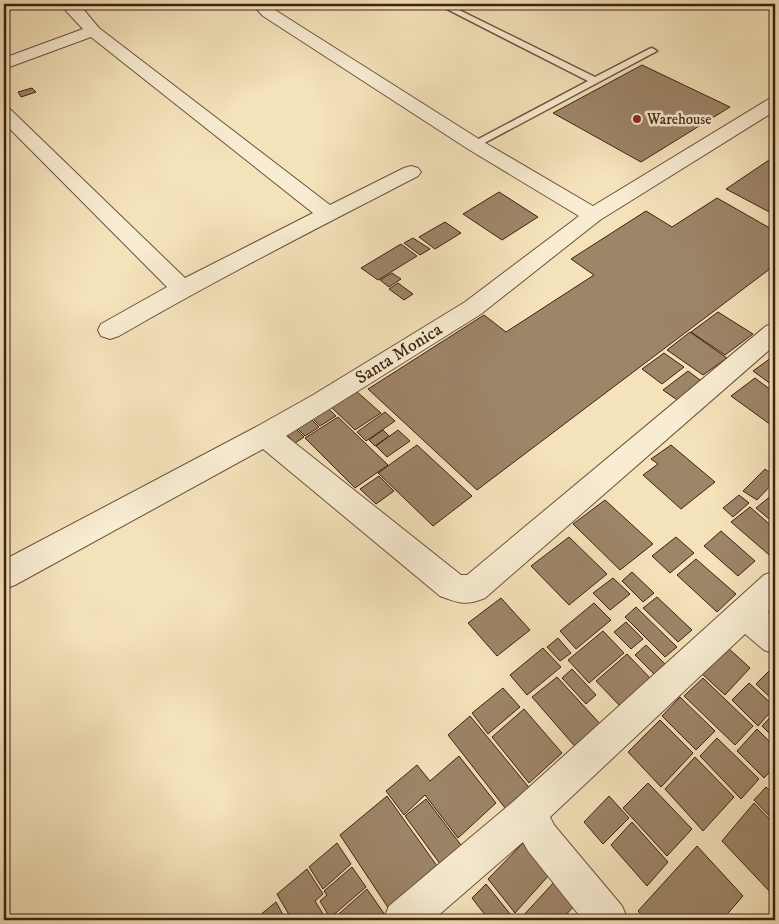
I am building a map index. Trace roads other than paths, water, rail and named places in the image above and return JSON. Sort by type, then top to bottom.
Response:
[{"type":"street","points":[[71,4],[72,8],[94,31],[329,215]]},
{"type":"street","points":[[260,4],[268,13],[475,145],[593,215]]},
{"type":"street","points":[[4,64],[94,31]]},
{"type":"street","name":"Santa Monica","points":[[4,575],[265,435],[473,308],[593,215],[775,103]]},
{"type":"street","points":[[4,113],[182,289]]},
{"type":"street","points":[[110,330],[182,289],[412,172]]},
{"type":"street","points":[[265,435],[451,586],[462,590],[474,588],[775,332]]},
{"type":"street","points":[[404,920],[528,813],[775,585]]},
{"type":"street","points":[[745,613],[775,639]]},
{"type":"street","points":[[528,813],[541,838],[608,920]]},
{"type":"lane","points":[[441,4],[595,81]]},
{"type":"lane","points":[[475,145],[652,50]]},
{"type":"place","name":"Warehouse","points":[[637,119]]}]
